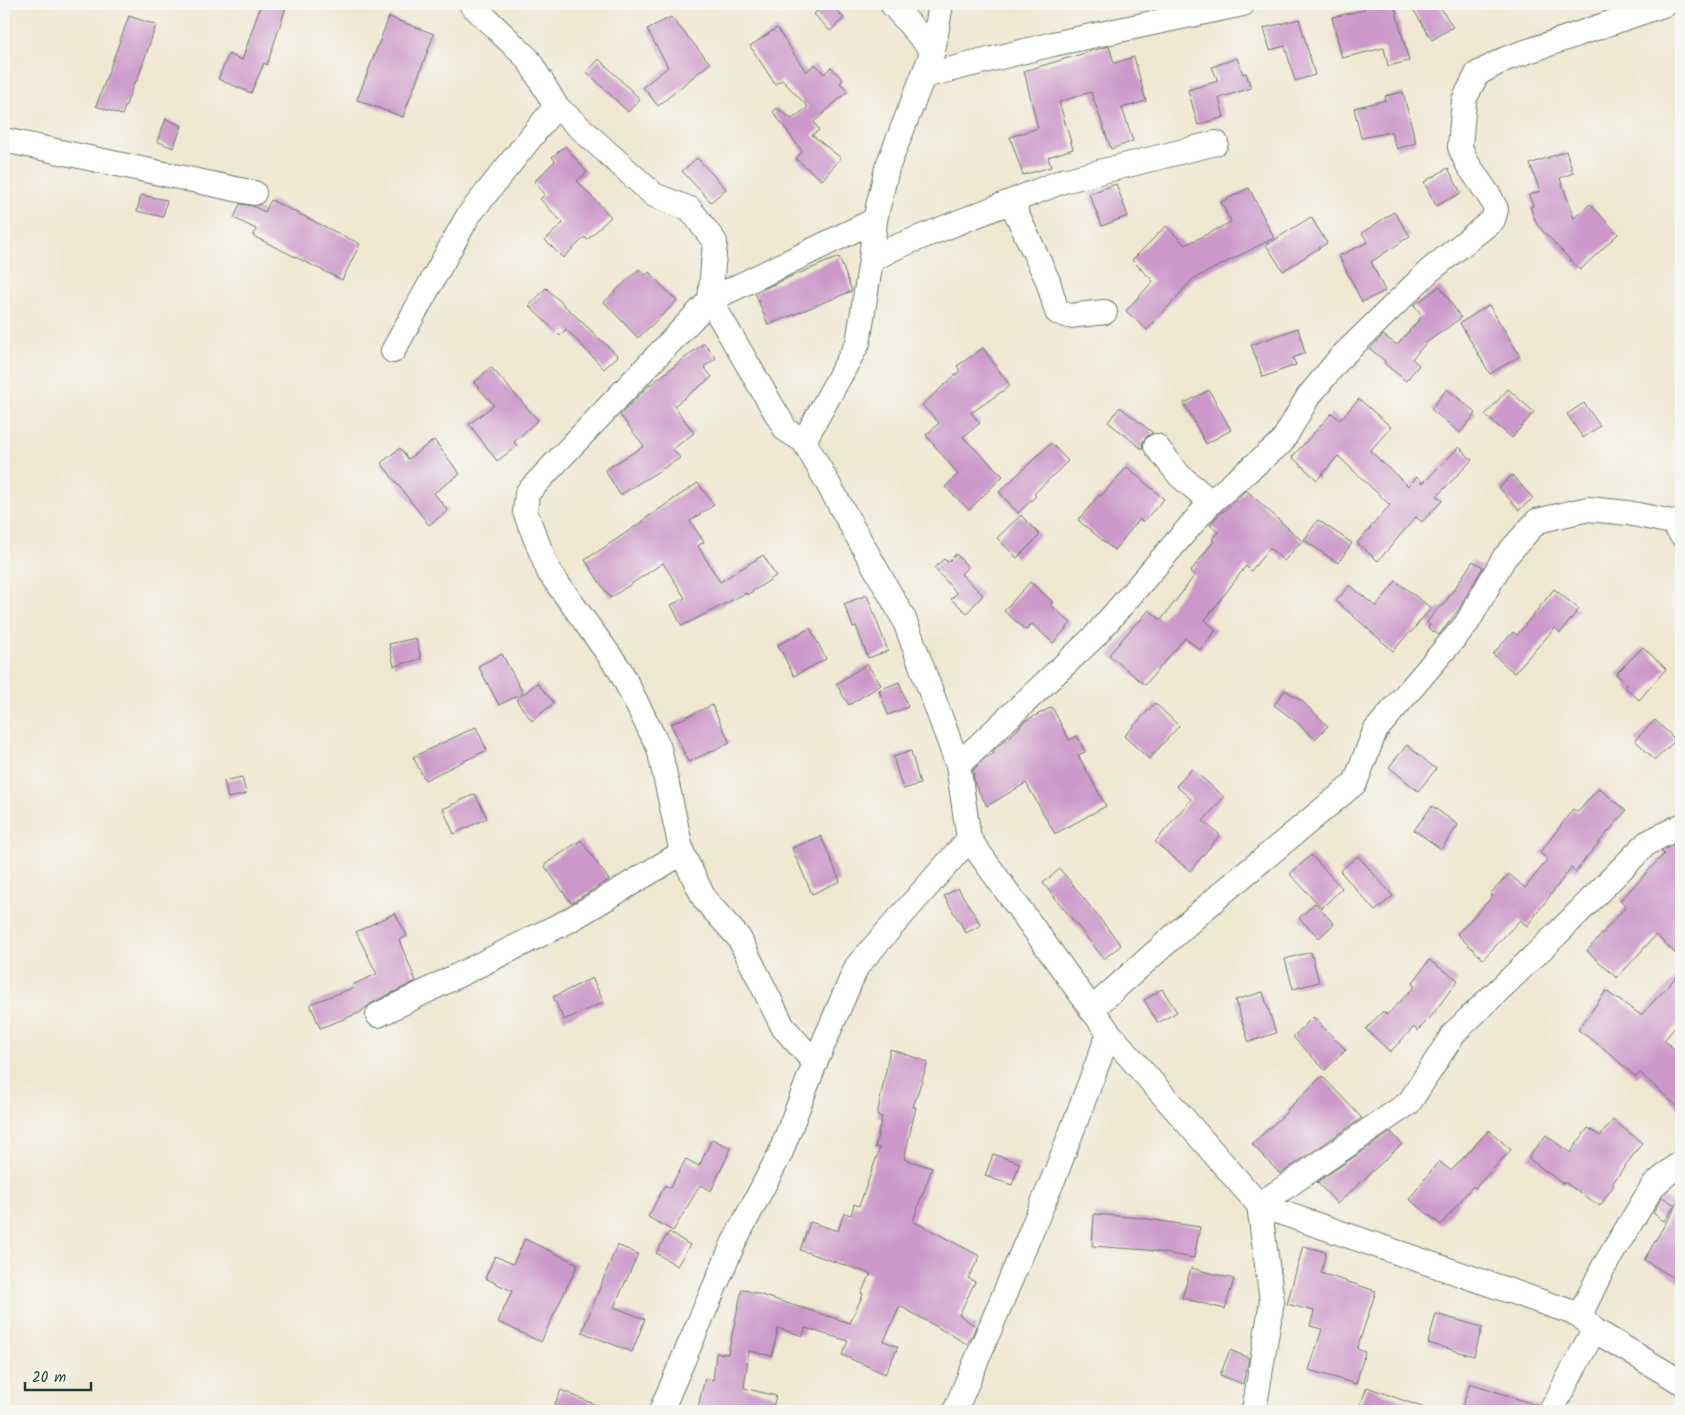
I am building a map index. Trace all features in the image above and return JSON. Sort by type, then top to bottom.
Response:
[{"type":"street","points":[[471,4],[528,59],[556,106],[654,195],[690,209],[715,242],[710,300],[786,430],[804,441],[904,619],[958,765],[969,839],[1109,1033],[1259,1205],[1587,1322],[1681,1382]]},
{"type":"street","points":[[892,4],[934,51]]},
{"type":"street","points":[[804,441],[858,343],[871,260],[875,220],[887,168],[934,51],[941,4]]},
{"type":"street","points":[[924,76],[1053,44],[1243,4]]},
{"type":"street","points":[[958,765],[1095,636],[1211,502],[1282,442],[1308,396],[1340,358],[1429,271],[1493,220],[1496,209],[1467,163],[1460,147],[1464,100],[1477,74],[1505,58],[1666,4]]},
{"type":"street","points":[[393,351],[468,216],[556,106]]},
{"type":"street","points":[[4,140],[254,193]]},
{"type":"street","points":[[871,260],[896,247],[1063,181],[1216,143]]},
{"type":"street","points":[[1011,202],[1048,281],[1057,312],[1069,316],[1105,312]]},
{"type":"street","points":[[815,1063],[783,1027],[739,938],[705,900],[682,853],[659,748],[620,670],[549,572],[525,512],[527,493],[710,300],[875,220]]},
{"type":"street","points":[[1156,446],[1180,476],[1211,502]]},
{"type":"street","points":[[1091,1010],[1222,894],[1354,783],[1375,731],[1467,623],[1504,558],[1537,520],[1588,509],[1628,513],[1672,522],[1681,534]]},
{"type":"street","points":[[1259,1205],[1409,1103],[1454,1033],[1647,844],[1681,826]]},
{"type":"street","points":[[661,1411],[734,1242],[780,1154],[815,1063],[857,966],[969,839]]},
{"type":"street","points":[[378,1015],[568,921],[682,853]]},
{"type":"street","points":[[956,1411],[1057,1170],[1109,1033]]},
{"type":"street","points":[[1551,1411],[1587,1322],[1603,1268],[1652,1186],[1681,1162]]},
{"type":"street","points":[[1254,1411],[1272,1301],[1259,1205]]},
{"type":"building","points":[[261,4],[287,4],[267,65],[264,63],[251,93],[218,79],[229,54],[242,60]]},
{"type":"building","points":[[825,4],[831,4],[844,18],[830,31],[814,14]]},
{"type":"building","points":[[1363,4],[1394,4],[1409,61],[1388,66],[1384,48],[1342,58],[1332,17],[1364,10]]},
{"type":"building","points":[[1410,4],[1438,4],[1453,27],[1432,40]]},
{"type":"building","points":[[129,16],[156,25],[137,81],[135,81],[122,115],[96,106]]},
{"type":"building","points":[[389,17],[434,34],[403,117],[357,100]]},
{"type":"building","points":[[671,17],[710,63],[658,106],[643,87],[668,67],[647,29]]},
{"type":"building","points":[[1299,19],[1315,75],[1295,81],[1285,46],[1270,50],[1264,28]]},
{"type":"building","points":[[777,28],[806,72],[815,64],[824,74],[831,67],[843,80],[840,83],[848,91],[814,122],[819,130],[812,135],[841,158],[822,180],[796,159],[802,151],[773,112],[777,108],[792,119],[808,107],[782,80],[775,84],[750,46]]},
{"type":"building","points":[[1109,46],[1114,63],[1134,57],[1146,101],[1122,108],[1133,141],[1111,149],[1091,92],[1059,102],[1073,149],[1048,157],[1051,167],[1023,175],[1010,137],[1038,128],[1024,71]]},
{"type":"building","points":[[1237,58],[1243,74],[1246,73],[1251,88],[1219,98],[1224,117],[1198,125],[1188,90],[1218,81],[1212,67]]},
{"type":"building","points":[[599,59],[640,99],[628,112],[587,72]]},
{"type":"building","points":[[1403,92],[1416,143],[1397,149],[1391,132],[1361,138],[1354,108],[1386,100],[1385,96]]},
{"type":"building","points":[[166,119],[182,126],[173,148],[157,141]]},
{"type":"building","points":[[565,146],[587,172],[577,181],[611,217],[587,240],[585,237],[563,258],[545,240],[563,223],[540,199],[545,194],[534,182],[555,161],[552,157]]},
{"type":"building","points":[[1566,151],[1573,173],[1560,178],[1574,218],[1590,204],[1618,234],[1580,270],[1537,225],[1530,207],[1533,206],[1529,195],[1540,191],[1530,164]]},
{"type":"building","points":[[697,158],[726,189],[711,202],[682,171]]},
{"type":"building","points":[[1448,168],[1461,193],[1436,206],[1424,182]]},
{"type":"building","points":[[1116,184],[1128,216],[1102,226],[1089,194]]},
{"type":"building","points":[[1249,188],[1274,238],[1193,279],[1147,330],[1126,311],[1153,281],[1132,260],[1166,226],[1185,245],[1231,222],[1221,202]]},
{"type":"building","points":[[141,195],[167,200],[163,217],[137,211]]},
{"type":"building","points":[[271,200],[360,244],[342,280],[253,236],[256,229],[234,218],[240,204],[253,206],[265,212]]},
{"type":"building","points":[[1394,212],[1410,236],[1371,262],[1385,291],[1362,302],[1339,256],[1368,242],[1362,233]]},
{"type":"building","points":[[1311,217],[1327,243],[1283,271],[1266,245]]},
{"type":"building","points":[[839,257],[852,291],[768,325],[755,293]]},
{"type":"building","points":[[639,269],[646,275],[649,272],[677,301],[638,338],[604,302]]},
{"type":"building","points":[[1440,286],[1461,318],[1426,343],[1412,359],[1419,365],[1406,381],[1370,349],[1383,335],[1397,345],[1422,316],[1414,305]]},
{"type":"building","points":[[546,288],[618,356],[604,369],[566,329],[560,336],[529,306]]},
{"type":"building","points":[[1489,305],[1520,356],[1490,374],[1460,323]]},
{"type":"building","points":[[1298,328],[1305,353],[1293,358],[1296,365],[1263,377],[1251,345]]},
{"type":"building","points":[[704,343],[716,358],[704,367],[712,377],[674,406],[694,433],[673,449],[680,458],[620,495],[605,470],[644,446],[620,415],[645,389]]},
{"type":"building","points":[[983,348],[1010,386],[971,413],[980,423],[963,437],[1003,476],[969,510],[945,487],[958,474],[926,435],[939,423],[922,405],[960,371],[957,366]]},
{"type":"building","points":[[491,367],[538,420],[514,442],[517,446],[497,461],[469,424],[494,405],[474,383]]},
{"type":"building","points":[[1447,389],[1476,413],[1460,433],[1431,409]]},
{"type":"building","points":[[1508,389],[1534,412],[1512,438],[1485,415]]},
{"type":"building","points":[[1209,390],[1231,430],[1206,444],[1184,403]]},
{"type":"building","points":[[1359,399],[1391,427],[1370,451],[1408,486],[1417,477],[1423,483],[1459,447],[1472,460],[1437,496],[1442,501],[1422,522],[1416,517],[1378,561],[1357,543],[1390,505],[1338,456],[1317,480],[1292,457],[1332,413],[1340,420]]},
{"type":"building","points":[[1584,403],[1600,426],[1583,438],[1567,414]]},
{"type":"building","points":[[1120,407],[1153,433],[1143,441],[1142,449],[1108,422]]},
{"type":"building","points":[[434,440],[460,474],[434,493],[448,511],[429,525],[381,463],[400,448],[408,459]]},
{"type":"building","points":[[1051,443],[1068,461],[1034,494],[1036,496],[1018,513],[999,492]]},
{"type":"building","points":[[1127,467],[1164,499],[1143,522],[1140,519],[1114,550],[1078,520],[1099,495],[1101,496]]},
{"type":"building","points":[[1512,475],[1533,498],[1519,510],[1499,488]]},
{"type":"building","points":[[698,483],[714,505],[690,521],[704,542],[698,546],[720,582],[763,555],[776,576],[747,595],[746,593],[682,626],[671,605],[685,598],[663,563],[610,598],[585,560]]},
{"type":"building","points":[[1246,490],[1302,541],[1284,561],[1270,548],[1251,571],[1246,566],[1205,620],[1216,630],[1200,650],[1185,638],[1145,685],[1109,655],[1149,610],[1161,620],[1195,575],[1190,572],[1214,541],[1212,539],[1218,532],[1210,525],[1221,512]]},
{"type":"building","points":[[1021,515],[1040,535],[1017,558],[997,538]]},
{"type":"building","points":[[1318,520],[1352,543],[1338,563],[1304,540]]},
{"type":"building","points":[[956,554],[968,567],[961,574],[983,595],[967,613],[951,599],[957,593],[934,568],[944,559],[948,562]]},
{"type":"building","points":[[1473,561],[1483,567],[1457,612],[1439,635],[1428,628],[1430,625],[1427,622],[1440,606],[1442,607]]},
{"type":"building","points":[[1396,581],[1431,608],[1393,651],[1336,601],[1350,585],[1376,607]]},
{"type":"building","points":[[1030,582],[1053,602],[1050,604],[1071,623],[1053,643],[1032,624],[1026,630],[1004,611]]},
{"type":"building","points":[[1554,589],[1579,609],[1560,633],[1555,628],[1514,673],[1493,654],[1513,632],[1517,635]]},
{"type":"building","points":[[867,595],[888,651],[868,658],[856,626],[853,627],[844,604]]},
{"type":"building","points":[[810,628],[826,659],[794,676],[778,645]]},
{"type":"building","points":[[416,638],[421,659],[394,666],[389,644]]},
{"type":"building","points":[[1643,647],[1666,669],[1639,700],[1625,687],[1627,685],[1616,674]]},
{"type":"building","points":[[502,654],[523,693],[499,705],[478,666]]},
{"type":"building","points":[[867,664],[881,685],[849,705],[836,684]]},
{"type":"building","points":[[899,682],[908,707],[888,715],[879,690]]},
{"type":"building","points":[[537,683],[554,703],[532,721],[516,700]]},
{"type":"building","points":[[1285,690],[1302,701],[1328,726],[1315,739],[1274,705]]},
{"type":"building","points":[[1155,703],[1179,726],[1149,759],[1124,736]]},
{"type":"building","points":[[712,705],[730,743],[688,762],[671,724]]},
{"type":"building","points":[[1052,707],[1069,740],[1077,736],[1085,752],[1078,755],[1106,806],[1055,834],[1026,783],[987,806],[975,785],[973,770],[984,759],[995,753],[993,751],[1025,721]]},
{"type":"building","points":[[1655,720],[1676,740],[1655,760],[1635,740]]},
{"type":"building","points":[[476,727],[487,750],[425,780],[413,757]]},
{"type":"building","points":[[1407,745],[1436,769],[1418,791],[1389,767]]},
{"type":"building","points":[[911,751],[920,784],[903,789],[893,757]]},
{"type":"building","points":[[1192,769],[1224,797],[1203,821],[1220,835],[1190,871],[1155,842],[1191,799],[1176,786]]},
{"type":"building","points":[[242,777],[246,794],[228,798],[224,781]]},
{"type":"building","points":[[1599,788],[1626,811],[1576,872],[1571,868],[1527,926],[1520,920],[1483,959],[1457,934],[1493,896],[1490,894],[1509,874],[1525,888],[1548,859],[1540,853],[1573,809],[1578,812]]},
{"type":"building","points":[[475,794],[487,818],[454,834],[443,809]]},
{"type":"building","points":[[1432,806],[1458,825],[1441,849],[1414,830]]},
{"type":"building","points":[[821,836],[840,881],[812,894],[792,848]]},
{"type":"building","points":[[581,840],[609,880],[571,903],[544,865]]},
{"type":"building","points":[[1681,841],[1681,959],[1656,935],[1617,978],[1587,951],[1626,906],[1620,901],[1664,854],[1661,851]]},
{"type":"building","points":[[1311,855],[1342,888],[1322,908],[1290,874]]},
{"type":"building","points":[[1358,856],[1393,896],[1375,911],[1340,871]]},
{"type":"building","points":[[1060,869],[1121,945],[1104,959],[1043,883]]},
{"type":"building","points":[[958,888],[981,925],[966,933],[944,896]]},
{"type":"building","points":[[1315,903],[1334,924],[1319,938],[1299,918]]},
{"type":"building","points":[[395,913],[407,936],[399,940],[416,981],[372,1003],[359,1013],[320,1028],[310,1004],[353,988],[352,985],[377,974],[356,932]]},
{"type":"building","points":[[1311,952],[1319,982],[1293,989],[1285,959]]},
{"type":"building","points":[[1429,960],[1458,980],[1430,1018],[1417,1031],[1414,1027],[1390,1052],[1366,1029],[1383,1011],[1387,1015],[1415,986],[1412,984]]},
{"type":"building","points":[[1681,972],[1681,1021],[1664,1040],[1681,1056],[1681,1110],[1640,1073],[1636,1077],[1601,1046],[1578,1030],[1606,991],[1641,1015]]},
{"type":"building","points":[[592,978],[604,1002],[564,1020],[553,997]]},
{"type":"building","points":[[1162,989],[1177,1012],[1158,1023],[1144,1000]]},
{"type":"building","points":[[1263,992],[1276,1033],[1249,1042],[1235,1000]]},
{"type":"building","points":[[1313,1017],[1346,1050],[1325,1070],[1293,1037]]},
{"type":"building","points":[[890,1049],[928,1062],[913,1107],[916,1107],[904,1159],[932,1168],[913,1221],[980,1256],[968,1278],[975,1282],[959,1315],[976,1326],[973,1334],[967,1344],[900,1306],[884,1341],[898,1347],[885,1374],[842,1355],[848,1341],[805,1328],[803,1336],[778,1328],[772,1356],[749,1351],[744,1388],[776,1396],[772,1411],[697,1411],[705,1378],[713,1380],[716,1353],[728,1354],[742,1289],[850,1323],[863,1294],[861,1293],[871,1274],[800,1250],[810,1222],[838,1231],[844,1213],[851,1215],[854,1204],[859,1206],[880,1148],[875,1147],[882,1117],[877,1116]]},
{"type":"building","points":[[1322,1076],[1362,1118],[1280,1174],[1252,1144]]},
{"type":"building","points":[[1613,1120],[1642,1143],[1612,1184],[1614,1185],[1600,1206],[1564,1182],[1563,1184],[1528,1158],[1546,1135],[1570,1153],[1588,1128],[1600,1136]]},
{"type":"building","points":[[1489,1130],[1511,1150],[1475,1188],[1473,1186],[1441,1225],[1409,1199],[1439,1161],[1451,1171]]},
{"type":"building","points":[[1391,1132],[1402,1144],[1337,1204],[1317,1182]]},
{"type":"building","points":[[712,1139],[731,1148],[711,1191],[700,1185],[673,1231],[648,1217],[665,1185],[670,1188],[686,1159],[699,1166]]},
{"type":"building","points":[[993,1154],[1020,1163],[1012,1185],[985,1176]]},
{"type":"building","points":[[1662,1197],[1675,1205],[1664,1221],[1653,1213]]},
{"type":"building","points":[[1681,1197],[1681,1282],[1644,1260]]},
{"type":"building","points":[[1094,1214],[1141,1218],[1200,1227],[1194,1258],[1147,1250],[1092,1246]]},
{"type":"building","points":[[669,1232],[690,1245],[677,1266],[656,1253]]},
{"type":"building","points":[[525,1239],[578,1264],[541,1342],[498,1322],[512,1291],[485,1278],[495,1256],[513,1264]]},
{"type":"building","points":[[617,1245],[638,1254],[614,1307],[645,1319],[632,1352],[582,1332]]},
{"type":"building","points":[[1303,1246],[1326,1252],[1321,1273],[1376,1291],[1357,1349],[1365,1352],[1356,1384],[1309,1370],[1322,1329],[1310,1326],[1314,1311],[1287,1304]]},
{"type":"building","points":[[1191,1268],[1234,1279],[1225,1309],[1182,1298]]},
{"type":"building","points":[[1436,1314],[1482,1327],[1474,1356],[1428,1343]]},
{"type":"building","points":[[1230,1350],[1249,1358],[1243,1384],[1220,1375]]},
{"type":"building","points":[[1470,1383],[1539,1406],[1537,1411],[1461,1411]]},
{"type":"building","points":[[1367,1387],[1427,1409],[1427,1411],[1358,1411]]},
{"type":"building","points":[[561,1390],[610,1411],[552,1411]]}]
